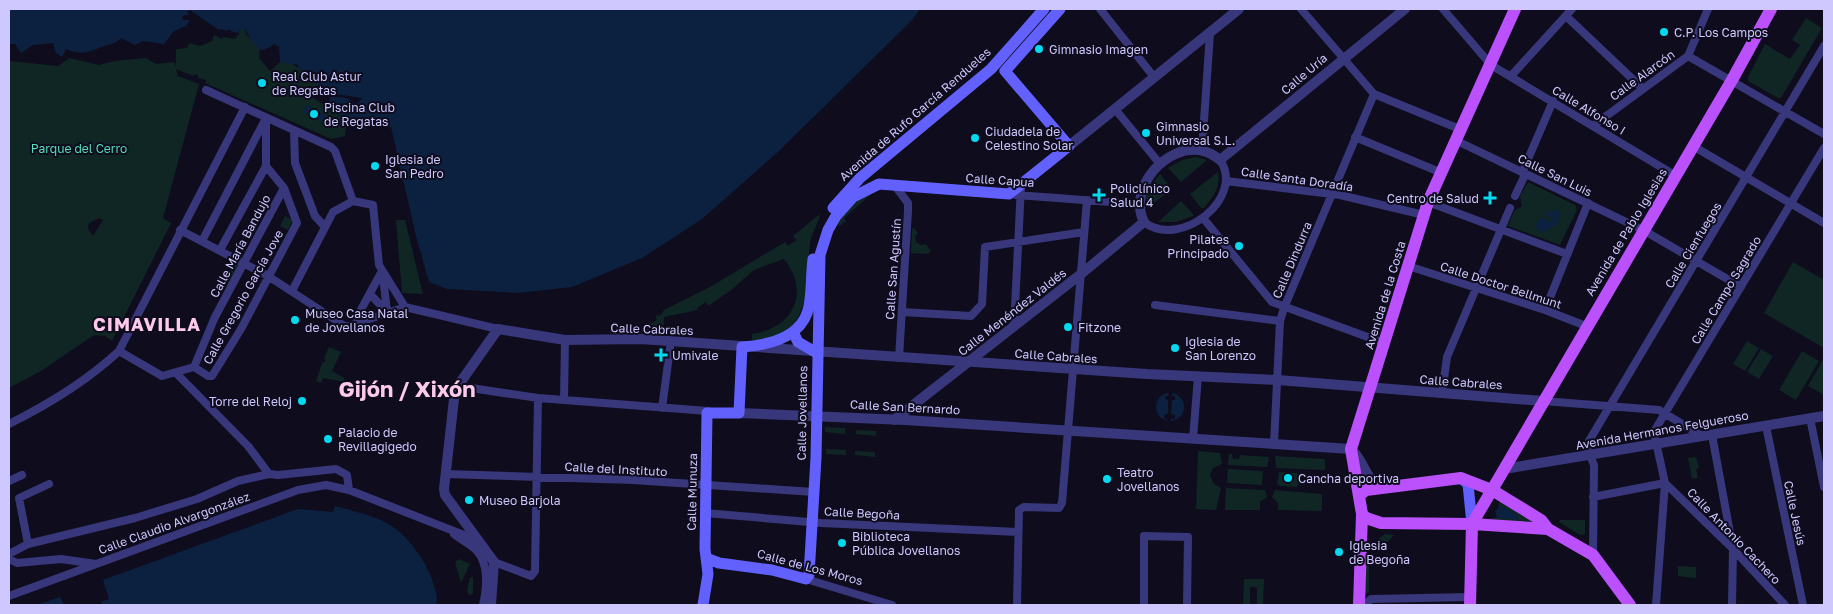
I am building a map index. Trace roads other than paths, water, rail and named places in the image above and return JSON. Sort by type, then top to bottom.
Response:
[{"type":"main road","name":"Avenida de Rufo García Rendueles","points":[[742,347],[767,345],[793,332],[809,310],[814,251],[824,223],[844,195],[991,69],[1044,9]]},
{"type":"main road","points":[[1021,191],[1069,146],[1005,71],[1060,9]]},
{"type":"main road","name":"Avenida de la Costa","points":[[1359,605],[1362,514],[1351,449],[1428,202],[1516,9]]},
{"type":"main road","name":"Avenida de Pablo Iglesias","points":[[1472,524],[1586,326],[1732,80],[1771,9]]},
{"type":"main road","name":"Calle Capua","points":[[879,184],[1008,194],[1021,191]]},
{"type":"main road","name":"Calle Jovellanos","points":[[806,579],[811,571],[822,246],[836,216],[853,197],[879,184]]},
{"type":"main road","points":[[793,332],[798,342],[817,353]]},
{"type":"main road","points":[[739,413],[742,347]]},
{"type":"main road","name":"Calle San Bernardo","points":[[708,411],[739,413]]},
{"type":"main road","name":"Calle Munuza","points":[[706,558],[705,513],[708,411]]},
{"type":"main road","points":[[1461,478],[1468,484],[1472,524],[1470,601]]},
{"type":"main road","points":[[1360,495],[1366,490],[1382,487],[1461,478],[1492,490],[1542,520],[1548,529]]},
{"type":"main road","points":[[1362,514],[1366,518],[1381,523],[1472,524],[1548,529],[1593,555],[1630,605]]},
{"type":"main road","name":"Calle de Los Moros","points":[[706,558],[712,569],[764,568],[806,579]]},
{"type":"main road","points":[[703,605],[712,569]]},
{"type":"street","points":[[1100,9],[1154,78]]},
{"type":"street","points":[[1301,9],[1374,94]]},
{"type":"street","name":"Calle Uría","points":[[1220,160],[1405,9]]},
{"type":"street","name":"Calle Alfonso I","points":[[1443,9],[1491,64],[1676,176]]},
{"type":"street","points":[[1511,76],[1572,9]]},
{"type":"street","name":"Calle Alarcón","points":[[1594,125],[1688,56],[1708,9]]},
{"type":"street","points":[[1069,146],[1236,10]]},
{"type":"street","points":[[1566,16],[1643,89]]},
{"type":"street","points":[[1202,150],[1210,32]]},
{"type":"street","name":"Calle Cienfuegos","points":[[1590,456],[1586,446],[1824,46]]},
{"type":"street","points":[[1688,56],[1824,134]]},
{"type":"street","points":[[991,69],[997,66],[1005,71]]},
{"type":"street","points":[[206,90],[330,147],[335,151],[353,201]]},
{"type":"street","name":"Calle San Luis","points":[[1374,94],[1460,135],[1523,172],[1644,230],[1740,288]]},
{"type":"street","name":"Calle Dindurra","points":[[1274,444],[1280,321],[1374,94]]},
{"type":"street","points":[[1515,196],[1553,101]]},
{"type":"street","points":[[9,424],[45,406],[95,374],[119,351],[244,107]]},
{"type":"street","points":[[1115,109],[1160,164]]},
{"type":"street","points":[[220,250],[266,166],[266,118]]},
{"type":"street","points":[[202,241],[266,118]]},
{"type":"street","points":[[294,131],[295,163],[314,216],[325,228]]},
{"type":"street","points":[[1355,138],[1442,173]]},
{"type":"street","points":[[1693,146],[1824,222]]},
{"type":"street","name":"Calle Campo Sagrado","points":[[1656,444],[1654,434],[1665,413],[1824,148]]},
{"type":"street","points":[[1202,150],[1220,160],[1224,165],[1226,181],[1214,207],[1203,218],[1188,226],[1174,230],[1155,229],[1144,222],[1138,204],[1143,186],[1160,164],[1174,156],[1202,150]]},
{"type":"street","name":"Calle Gregorio García Jove","points":[[194,367],[208,376],[212,376],[297,223],[284,188],[266,166]]},
{"type":"street","points":[[875,167],[874,177],[879,184]]},
{"type":"street","name":"Calle Santa Doradía","points":[[1226,181],[1332,194],[1424,215]]},
{"type":"street","name":"Calle San Agustín","points":[[896,186],[908,204],[899,358]]},
{"type":"street","name":"Calle María Bandujo","points":[[194,367],[215,317],[284,188]]},
{"type":"street","points":[[1014,327],[1021,191]]},
{"type":"street","name":"Calle Capua","points":[[1021,191],[1087,200],[1138,204]]},
{"type":"street","points":[[1017,605],[1020,510],[1024,507],[1059,508],[1062,503],[1087,200]]},
{"type":"street","points":[[180,230],[268,276],[346,327],[404,307],[377,260],[372,205],[353,201],[333,212],[292,291]]},
{"type":"street","points":[[1428,202],[1567,254]]},
{"type":"street","points":[[1545,310],[1588,203]]},
{"type":"street","points":[[1442,393],[1447,357],[1499,229],[1504,224],[1510,208]]},
{"type":"street","points":[[1203,218],[1272,302],[1284,308],[1384,343]]},
{"type":"street","name":"Calle Menéndez Valdés","points":[[894,420],[1081,274],[1144,222]]},
{"type":"street","points":[[902,312],[971,316],[982,304],[985,247],[1084,232]]},
{"type":"street","name":"Calle Doctor Bellmunt","points":[[1408,266],[1474,289],[1545,310],[1586,326]]},
{"type":"street","points":[[359,322],[357,317],[382,271]]},
{"type":"street","points":[[382,271],[387,312]]},
{"type":"street","points":[[370,294],[387,312]]},
{"type":"street","points":[[1155,305],[1280,321]]},
{"type":"street","name":"Calle Cabrales","points":[[404,307],[498,329],[566,340],[671,341],[817,353],[1278,380],[1659,410],[1707,436]]},
{"type":"street","points":[[484,605],[486,569],[479,548],[465,522],[445,494],[446,474],[457,386],[498,329]]},
{"type":"street","points":[[564,400],[566,340]]},
{"type":"street","points":[[662,408],[671,341]]},
{"type":"street","points":[[119,351],[162,376],[194,367]]},
{"type":"street","points":[[176,372],[248,446],[268,474]]},
{"type":"street","points":[[1192,439],[1198,376]]},
{"type":"street","name":"Calle San Bernardo","points":[[457,386],[538,398],[708,411]]},
{"type":"street","points":[[479,548],[494,562],[531,576],[535,571],[538,398]]},
{"type":"street","name":"Calle San Bernardo","points":[[739,413],[894,420],[1351,449]]},
{"type":"street","name":"Avenida Hermanos Felgueroso","points":[[1504,469],[1824,416]]},
{"type":"street","points":[[1810,418],[1824,487]]},
{"type":"street","name":"Calle Jesús","points":[[1766,426],[1803,605]]},
{"type":"street","points":[[1707,436],[1733,549],[1732,605]]},
{"type":"street","points":[[1656,444],[1665,483],[1656,605]]},
{"type":"street","points":[[1351,449],[1361,458],[1368,477],[1382,487]]},
{"type":"street","points":[[1590,456],[1594,465],[1593,555]]},
{"type":"street","points":[[9,554],[28,544],[127,520],[197,499],[238,481],[268,474],[278,475],[336,469],[347,475],[349,490]]},
{"type":"street","points":[[9,481],[22,474]]},
{"type":"street","name":"Calle del Instituto","points":[[446,474],[706,484],[814,492]]},
{"type":"street","points":[[1593,497],[1665,483]]},
{"type":"street","name":"Calle Antonio Cachero","points":[[1665,483],[1733,549],[1785,605]]},
{"type":"street","points":[[28,544],[19,498],[49,484]]},
{"type":"street","name":"Calle Claudio Alvargonzález","points":[[9,596],[298,490],[326,485],[349,490],[449,530],[469,536],[479,548]]},
{"type":"street","name":"Calle Begoña","points":[[705,513],[813,522],[1018,532]]},
{"type":"street","points":[[449,530],[458,530],[465,522]]},
{"type":"street","points":[[1144,605],[1144,536],[1188,537],[1187,605]]},
{"type":"street","points":[[9,559],[17,563],[74,560],[96,564]]},
{"type":"street","points":[[492,605],[494,562]]},
{"type":"street","name":"Calle de Los Moros","points":[[806,579],[892,605]]},
{"type":"street","points":[[1364,605],[1371,599],[1470,601]]},
{"type":"water","points":[[9,9],[920,9],[912,20],[779,151],[702,219],[642,258],[572,287],[518,293],[447,289],[429,282],[416,236],[391,127],[381,127],[381,125],[357,131],[354,121],[355,116],[351,122],[327,108],[331,96],[347,98],[354,103],[358,103],[362,98],[315,91],[317,82],[315,78],[298,68],[298,65],[280,62],[279,47],[274,44],[264,50],[260,49],[252,41],[245,28],[236,33],[228,29],[227,31],[219,30],[190,10],[187,12],[189,15],[182,17],[183,20],[190,20],[186,26],[174,31],[164,44],[143,41],[135,45],[121,38],[113,43],[85,52],[66,49],[62,57],[56,53],[53,43],[33,45],[21,53],[15,44],[9,44]]},
{"type":"water","name":"Piscina Club de Regatas","points":[[306,105],[326,116],[322,122],[303,112]]},
{"type":"water","points":[[1555,210],[1560,213],[1557,224],[1544,232],[1538,230],[1536,226],[1538,220],[1542,218],[1552,222],[1553,218],[1547,216],[1546,213]]},
{"type":"water","points":[[1170,393],[1180,397],[1184,407],[1180,417],[1170,421],[1160,417],[1156,407],[1160,397]]},
{"type":"water","points":[[335,506],[377,519],[390,525],[403,535],[420,556],[429,572],[437,596],[436,605],[103,605],[101,602],[109,599],[103,580],[298,509],[333,512]]},
{"type":"water","points":[[1501,506],[1518,515],[1518,520],[1497,518],[1495,511]]},
{"type":"water","points":[[60,597],[64,605],[37,605]]},
{"type":"place","name":"C.P. Los Campos","points":[[1664,32]]},
{"type":"place","name":"Gimnasio Imagen","points":[[1039,49]]},
{"type":"place","name":"Real Club Astur de Regatas","points":[[262,83]]},
{"type":"place","name":"Piscina Club de Regatas","points":[[314,114]]},
{"type":"place","name":"Gimnasio Universal S.L.","points":[[1146,133]]},
{"type":"place","name":"Ciudadela de Celestino Solar","points":[[975,138]]},
{"type":"place","name":"Iglesia de San Pedro","points":[[375,166]]},
{"type":"place","name":"Policlínico Salud 4","points":[[1099,195]]},
{"type":"place","name":"Centro de Salud","points":[[1490,198]]},
{"type":"place","name":"Pilates Principado","points":[[1239,246]]},
{"type":"place","name":"Museo Casa Natal de Jovellanos","points":[[295,320]]},
{"type":"place","name":"Fitzone","points":[[1068,327]]},
{"type":"place","name":"Iglesia de San Lorenzo","points":[[1175,348]]},
{"type":"place","name":"Umivale","points":[[661,355]]},
{"type":"place","name":"Torre del Reloj","points":[[302,401]]},
{"type":"place","name":"Palacio de Revillagigedo","points":[[328,439]]},
{"type":"place","name":"Cancha deportiva","points":[[1288,478]]},
{"type":"place","name":"Teatro Jovellanos","points":[[1107,479]]},
{"type":"place","name":"Museo Barjola","points":[[469,500]]},
{"type":"place","name":"Biblioteca Pública Jovellanos","points":[[842,543]]},
{"type":"place","name":"Iglesia de Begoña","points":[[1339,552]]},
{"type":"district","name":"CIMAVILLA","points":[[147,324]]},
{"type":"district","name":"Gijón / Xixón","points":[[407,388]]},
{"type":"park label","name":"Parque del Cerro","points":[[79,148]]}]
